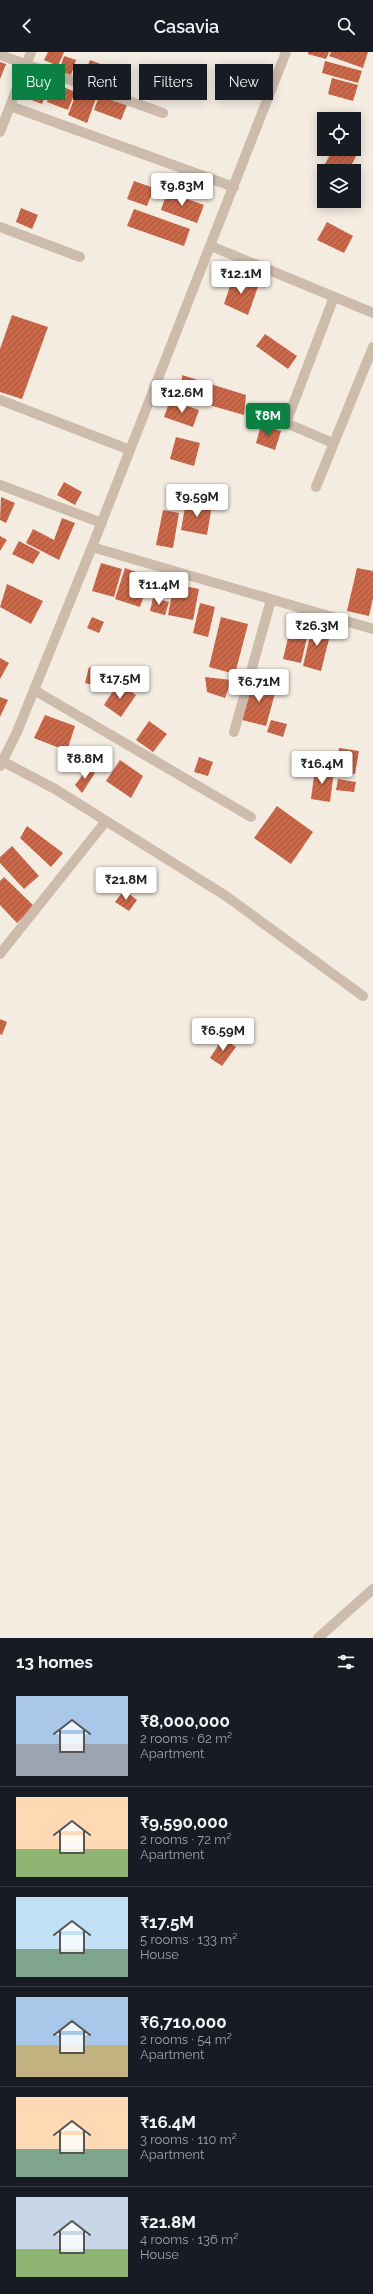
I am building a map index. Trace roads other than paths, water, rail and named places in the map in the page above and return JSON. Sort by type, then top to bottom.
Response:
[{"type":"street","points":[[0,55],[26,64],[31,52]]},
{"type":"street","points":[[286,52],[102,523],[34,690],[1,762],[55,789],[226,896],[363,996]]},
{"type":"street","points":[[65,78],[163,113]]},
{"type":"street","points":[[0,132],[12,100]]},
{"type":"street","points":[[10,106],[234,187]]},
{"type":"street","points":[[0,227],[80,257]]},
{"type":"street","points":[[210,246],[373,313]]},
{"type":"street","points":[[333,444],[286,423],[334,297]]},
{"type":"street","points":[[316,487],[373,346]]},
{"type":"street","points":[[0,400],[130,450]]},
{"type":"street","points":[[0,485],[102,523]]},
{"type":"street","points":[[92,547],[373,629]]},
{"type":"street","points":[[234,732],[271,600]]},
{"type":"street","points":[[34,690],[251,817]]},
{"type":"street","points":[[0,954],[106,821]]},
{"type":"street","points":[[318,1638],[373,1589]]}]
